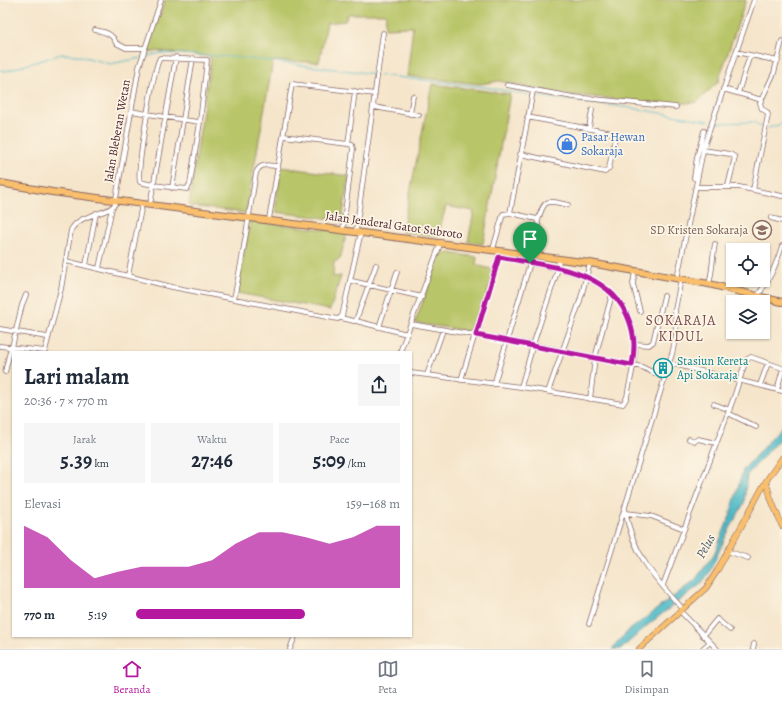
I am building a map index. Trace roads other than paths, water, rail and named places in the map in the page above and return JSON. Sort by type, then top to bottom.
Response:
[{"type":"highway","name":"Jalan Jenderal Gatot Subroto","points":[[0,183],[142,204],[442,242],[493,250],[500,254],[559,258],[709,284],[753,295]]},
{"type":"highway","name":"Jalan Jenderal Gatot Subroto","points":[[770,299],[782,302]]},
{"type":"main road","points":[[639,649],[706,588],[766,481],[782,458]]},
{"type":"main road","points":[[766,481],[771,499],[782,526]]},
{"type":"street","name":"Jalan Bleberan Wetan","points":[[99,268],[112,208],[116,200],[139,67],[161,0]]},
{"type":"street","points":[[589,624],[625,511],[676,336],[675,310],[679,279],[703,150],[754,0]]},
{"type":"street","points":[[95,30],[109,33],[113,36],[117,44],[126,48],[144,49]]},
{"type":"street","points":[[341,318],[352,281],[380,61],[382,33]]},
{"type":"street","points":[[753,190],[768,116],[767,112],[760,106],[778,61],[782,44]]},
{"type":"street","points":[[736,52],[778,61]]},
{"type":"street","points":[[738,93],[750,55]]},
{"type":"street","points":[[162,57],[193,58],[206,59],[208,61],[189,187],[185,190],[140,182],[138,178],[157,62],[162,57]]},
{"type":"street","points":[[150,205],[176,57]]},
{"type":"street","points":[[172,188],[193,58]]},
{"type":"street","points":[[269,219],[276,166],[278,166],[284,136],[292,84],[376,94]]},
{"type":"street","points":[[507,85],[532,92],[676,107]]},
{"type":"street","points":[[724,89],[762,100]]},
{"type":"street","points":[[348,144],[355,91]]},
{"type":"street","points":[[510,213],[532,92]]},
{"type":"street","points":[[410,114],[413,96]]},
{"type":"street","points":[[374,108],[419,115]]},
{"type":"street","points":[[589,128],[592,110]]},
{"type":"street","points":[[131,111],[166,118],[200,122]]},
{"type":"street","points":[[520,154],[605,172],[609,168],[614,134],[527,116]]},
{"type":"street","points":[[697,179],[694,178],[695,170],[704,131]]},
{"type":"street","points":[[284,136],[352,145],[353,148],[342,229]]},
{"type":"street","points":[[703,150],[730,154],[735,157],[728,186]]},
{"type":"street","points":[[234,299],[258,168],[263,165],[276,166]]},
{"type":"street","points":[[696,187],[728,186],[782,196]]},
{"type":"street","points":[[494,384],[530,263],[541,210],[546,202],[550,201],[568,205]]},
{"type":"street","points":[[128,276],[142,204]]},
{"type":"street","points":[[45,351],[47,336],[61,289],[72,228],[85,218],[112,208]]},
{"type":"street","points":[[86,265],[96,213]]},
{"type":"street","points":[[493,250],[501,215],[510,213],[533,218],[538,221]]},
{"type":"street","points":[[771,218],[782,221]]},
{"type":"street","points":[[400,351],[442,242]]},
{"type":"street","points":[[709,284],[713,268],[712,264],[715,244]]},
{"type":"street","points":[[758,295],[772,275],[782,246]]},
{"type":"street","points":[[412,373],[461,380],[521,387],[623,404],[626,397],[635,344],[626,312],[612,294],[601,284],[587,277],[500,254],[461,380]]},
{"type":"street","points":[[521,387],[558,269],[559,258]]},
{"type":"street","points":[[66,261],[172,287],[338,319],[341,318],[356,321],[406,334]]},
{"type":"street","points":[[548,392],[587,277],[590,263]]},
{"type":"street","points":[[356,321],[376,265]]},
{"type":"street","points":[[635,271],[633,284],[640,310]]},
{"type":"street","points":[[379,327],[397,272]]},
{"type":"street","points":[[352,281],[422,297]]},
{"type":"street","points":[[590,399],[595,358],[612,294]]},
{"type":"street","points":[[5,372],[22,305],[26,295]]},
{"type":"street","points":[[635,344],[649,344],[653,342],[664,296]]},
{"type":"street","points":[[411,324],[533,345],[642,367],[664,378]]},
{"type":"street","points":[[0,329],[47,336]]},
{"type":"street","points":[[427,375],[443,330]]},
{"type":"street","points":[[0,346],[29,350]]},
{"type":"street","points":[[663,584],[729,412],[746,360],[749,357],[782,368]]},
{"type":"street","points":[[669,363],[782,391]]},
{"type":"street","points":[[760,385],[768,363]]},
{"type":"street","points":[[777,390],[782,372]]},
{"type":"street","points":[[714,404],[756,427]]},
{"type":"street","points":[[689,439],[695,441],[698,439],[716,443]]},
{"type":"street","points":[[625,511],[650,516],[684,529]]},
{"type":"street","points":[[625,511],[629,532],[638,553],[654,576],[663,584],[703,636],[717,649]]},
{"type":"street","points":[[728,551],[748,558]]},
{"type":"street","points":[[703,636],[717,619],[730,630]]},
{"type":"street","points":[[290,649],[295,637]]},
{"type":"street","points":[[702,649],[709,643]]},
{"type":"street","points":[[753,649],[754,644]]},
{"type":"water","points":[[782,426],[782,436],[747,475],[744,503],[727,534],[709,573],[701,584],[649,624],[621,649],[612,649],[627,632],[695,580],[714,554],[730,516],[743,470]]},
{"type":"waterway","points":[[144,57],[161,53],[235,57],[375,74]]},
{"type":"waterway","points":[[0,70],[6,71],[62,54],[77,55],[110,64],[141,58]]},
{"type":"waterway","points":[[379,75],[484,87],[530,95]]},
{"type":"waterway","points":[[533,96],[631,108],[709,121]]},
{"type":"waterway","points":[[715,123],[754,122],[761,127]]},
{"type":"waterway","points":[[768,128],[782,124]]},
{"type":"place","name":"Pasar Hewan Sokaraja","points":[[567,144]]},
{"type":"place","name":"SD Kristen Sokaraja","points":[[762,230]]},
{"type":"place","name":"Stasiun Kereta Api Sokaraja","points":[[663,368]]},
{"type":"district","name":"SOKARAJA KIDUL","points":[[681,328]]},
{"type":"water label","name":"Pelus","points":[[705,546]]}]
